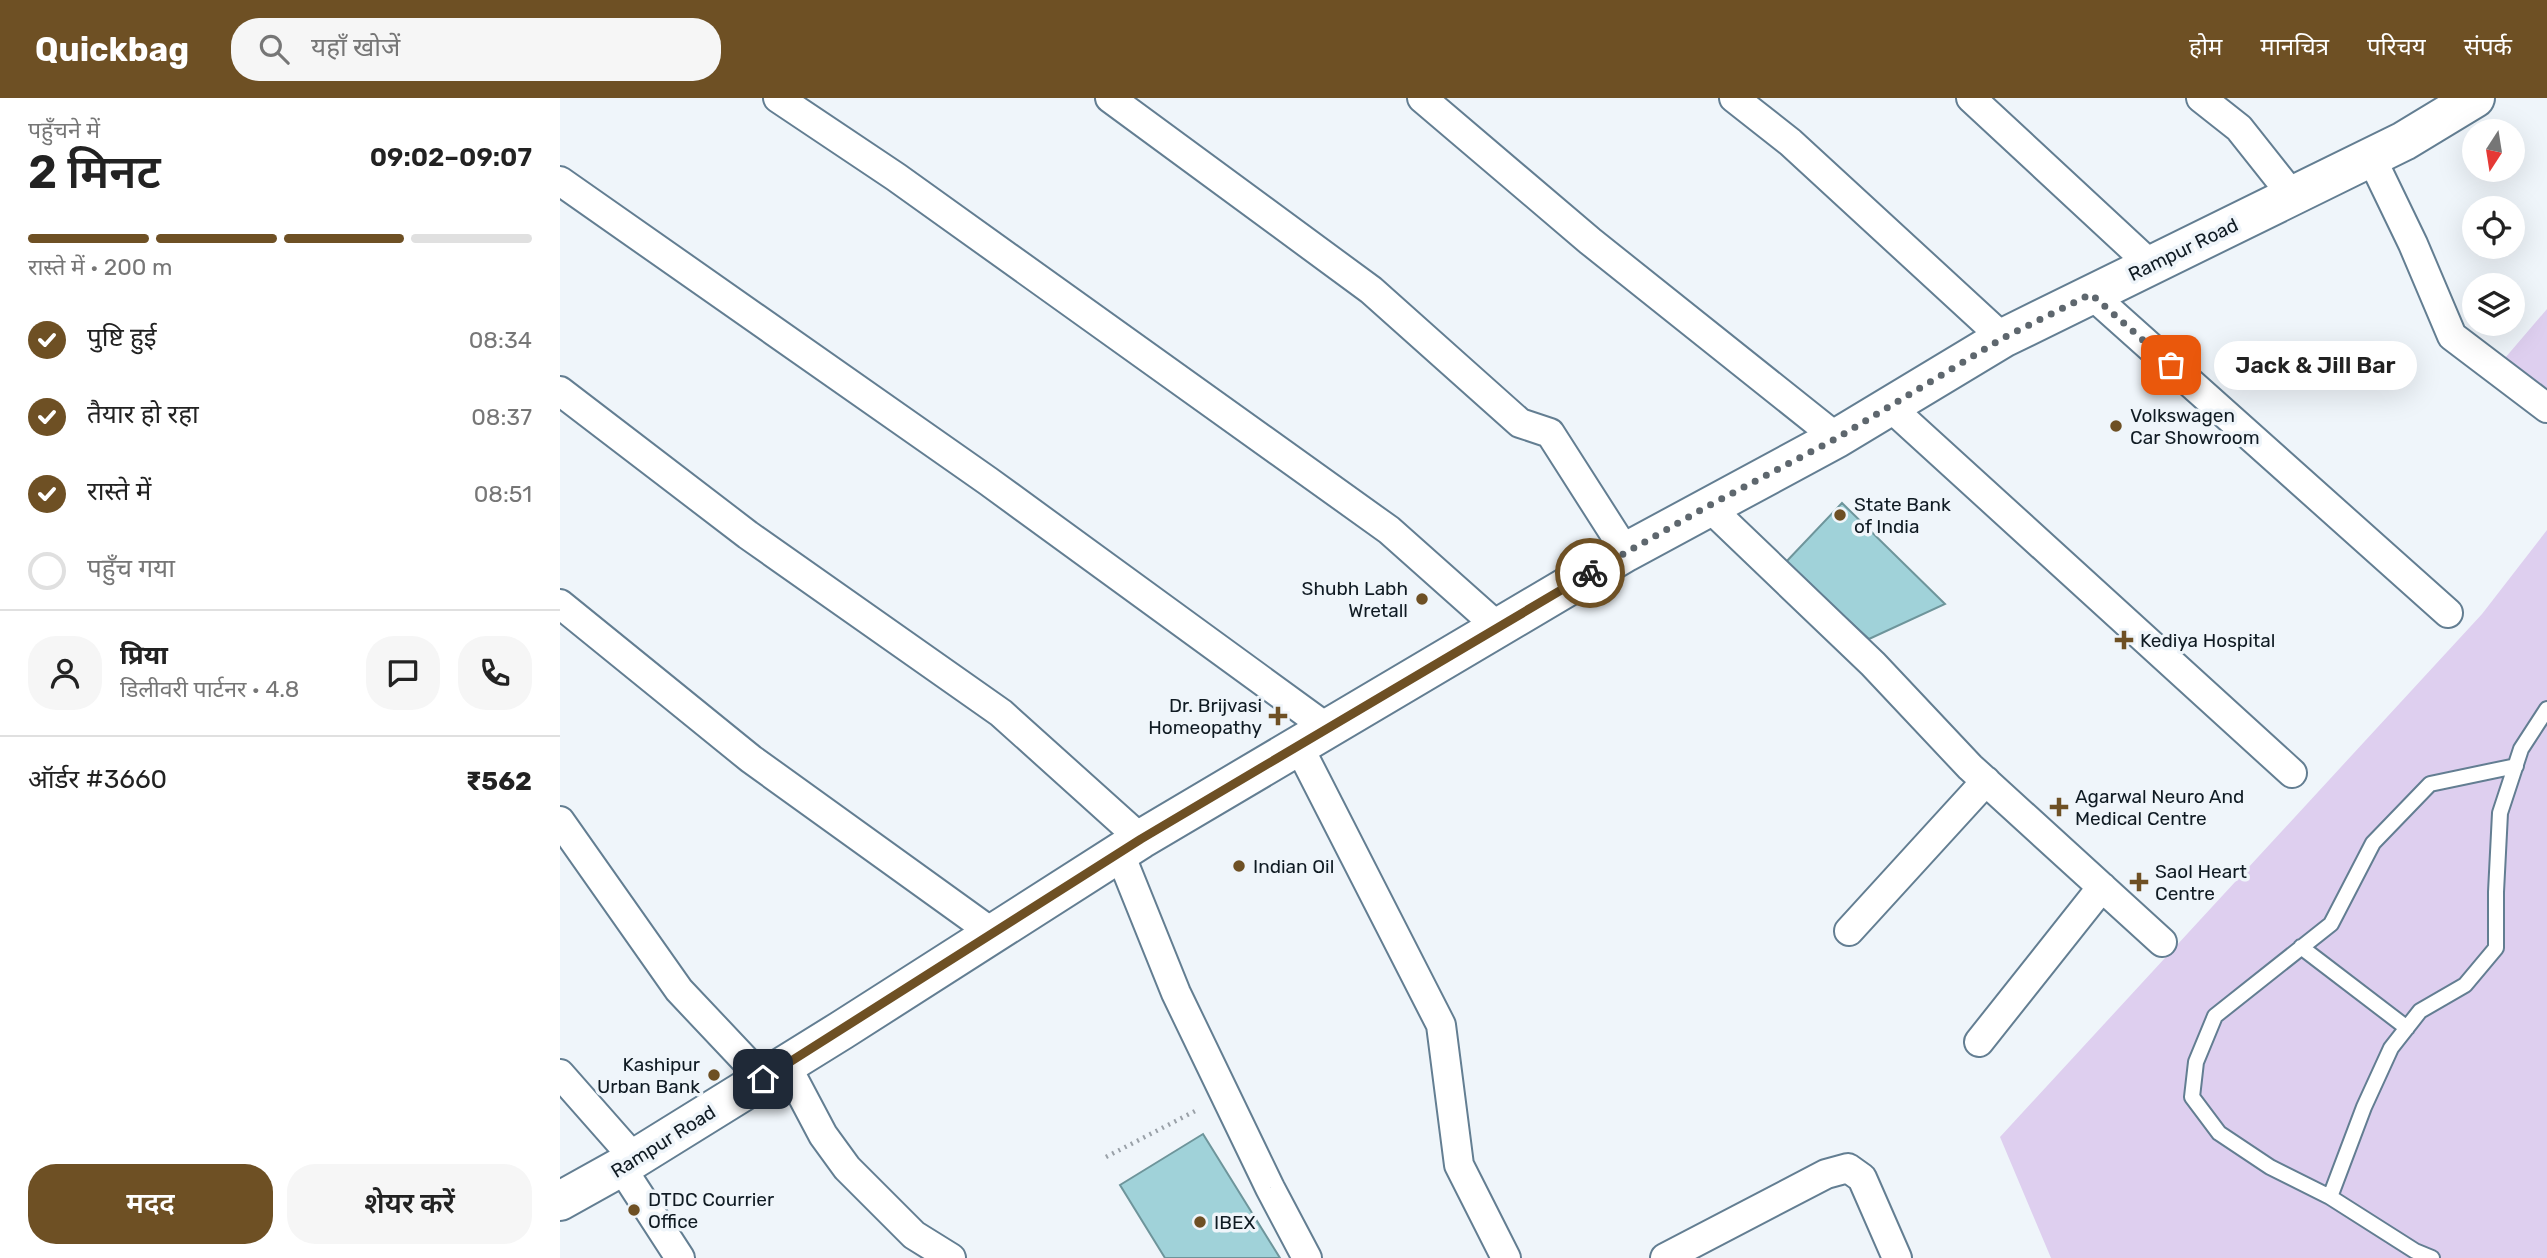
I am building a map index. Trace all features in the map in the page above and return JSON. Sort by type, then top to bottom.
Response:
[{"type":"main road","name":"Rampur Road","points":[[560,1201],[774,1072],[1130,847],[1626,552],[1837,438],[2003,338],[2404,141],[2475,98]]},
{"type":"street","points":[[778,98],[896,177],[1389,530],[1498,627]]},
{"type":"street","points":[[1111,98],[1371,290],[1520,423],[1550,433],[1626,552]]},
{"type":"street","points":[[1422,98],[1591,241],[1837,438]]},
{"type":"street","points":[[1734,98],[1790,142],[2003,338]]},
{"type":"street","points":[[1971,98],[2151,265]]},
{"type":"street","points":[[2201,98],[2239,128],[2293,196]]},
{"type":"street","points":[[2371,157],[2413,244],[2452,336],[2547,408]]},
{"type":"street","points":[[560,181],[988,481],[1313,738],[1441,1025],[1459,1165],[1506,1258]]},
{"type":"street","points":[[2091,294],[2448,613]]},
{"type":"street","points":[[560,391],[748,535],[1001,713],[1130,847],[1176,993],[1224,1095],[1307,1258]]},
{"type":"street","points":[[1888,405],[2292,773]]},
{"type":"street","points":[[1708,506],[1873,664],[1986,781],[2162,942]]},
{"type":"street","points":[[560,604],[751,758],[994,934]]},
{"type":"street","points":[[1849,931],[1986,781]]},
{"type":"street","points":[[560,821],[679,990],[774,1072],[847,1168],[914,1235],[951,1258]]},
{"type":"street","points":[[1979,1042],[2102,887]]},
{"type":"street","points":[[560,1074],[628,1162],[680,1258]]},
{"type":"street","points":[[1665,1258],[1826,1174],[1848,1168],[1862,1178],[1897,1258]]},
{"type":"lane","points":[[2330,1197],[2390,1048],[2420,1011],[2465,985],[2496,948],[2500,813],[2521,749],[2547,709]]},
{"type":"lane","points":[[2432,1258],[2414,1251],[2330,1197],[2270,1167],[2219,1133],[2192,1097],[2196,1062],[2216,1016],[2331,924],[2373,843],[2430,784],[2516,766]]},
{"type":"lane","points":[[2301,947],[2407,1028]]},
{"type":"path","points":[[1106,1157],[1224,1095]]},
{"type":"shaded area","points":[[2547,309],[2547,388],[2505,358]]},
{"type":"shaded area","points":[[2547,530],[2547,1258],[2051,1258],[2000,1137],[2482,614]]},
{"type":"building","points":[[1842,503],[1945,604],[1869,639],[1785,563]]},
{"type":"building","name":"IBEX","points":[[1203,1134],[1280,1258],[1165,1258],[1120,1185]]},
{"type":"way so far","points":[[1590,573],[1708,506],[1837,438],[2003,338],[2091,294],[2171,365]]},
{"type":"place","name":"Jack & Jill Bar","points":[[2171,365]]},
{"type":"place","name":"Volkswagen Car Showroom","points":[[2116,426]]},
{"type":"place","name":"State Bank of India","points":[[1840,515]]},
{"type":"place","name":"Shubh Labh Wretall","points":[[1422,599]]},
{"type":"place","name":"Kediya Hospital","points":[[2124,640]]},
{"type":"place","name":"Dr. Brijvasi Homeopathy","points":[[1278,716]]},
{"type":"place","name":"Agarwal Neuro And Medical Centre","points":[[2059,807]]},
{"type":"place","name":"Indian Oil","points":[[1239,866]]},
{"type":"place","name":"Saol Heart Centre","points":[[2139,882]]},
{"type":"place","name":"Kashipur Urban Bank","points":[[714,1075]]},
{"type":"place","name":"DTDC Courrier Office","points":[[634,1210]]},
{"type":"place","name":"IBEX","points":[[1200,1222]]},
{"type":"route","points":[[763,1079],[1141,839],[1590,573]]}]
